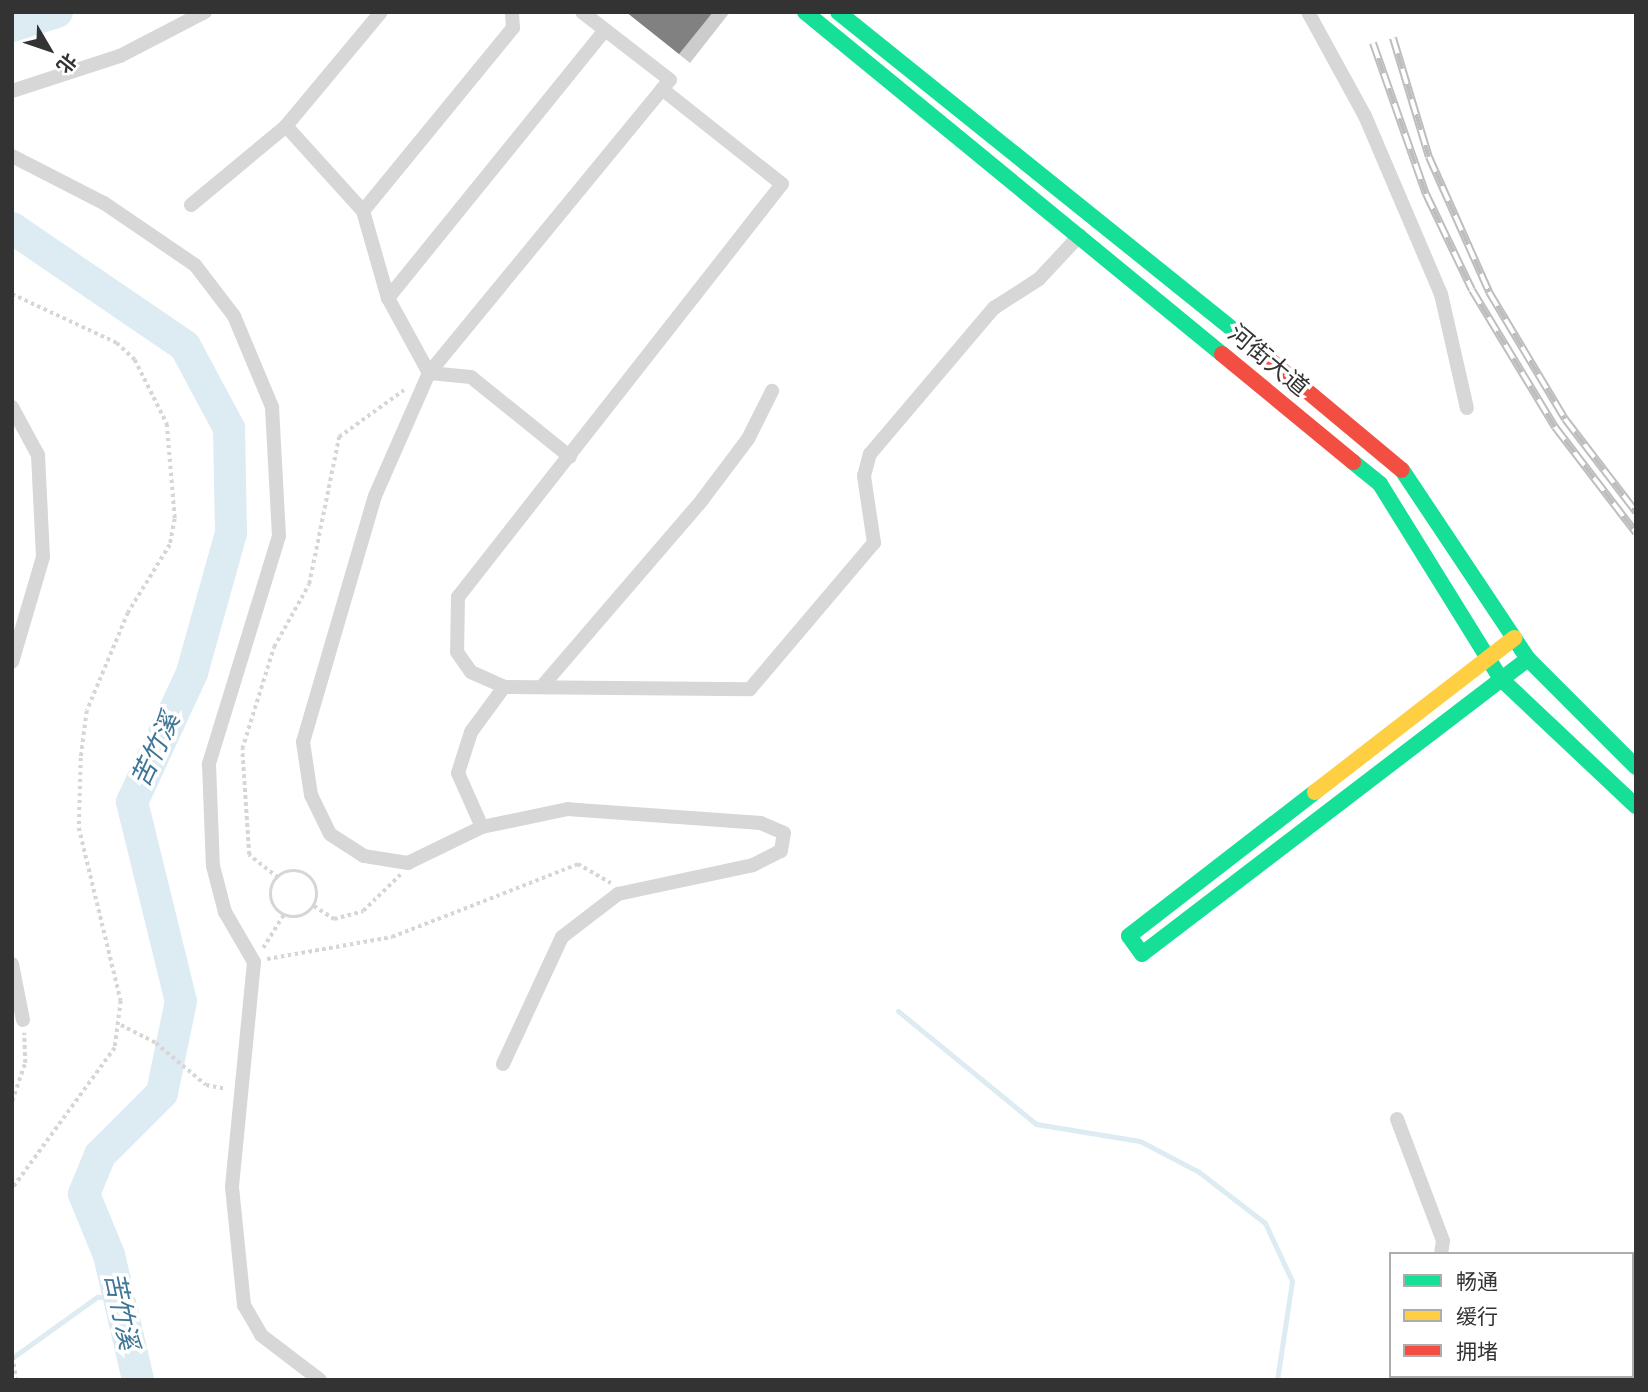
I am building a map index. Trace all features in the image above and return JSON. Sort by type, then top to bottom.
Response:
[{"type":"main road","name":"河街大道","points":[[804,12],[1380,484],[1501,679],[1636,806]]},
{"type":"main road","name":"河街大道","points":[[838,12],[1395,460],[1528,659],[1636,767]]},
{"type":"main road","points":[[1514,638],[1129,936],[1142,954],[1528,659]]},
{"type":"street","points":[[12,91],[120,56],[205,12]]},
{"type":"street","points":[[191,205],[286,127],[381,12]]},
{"type":"street","points":[[363,211],[513,28],[512,12]]},
{"type":"street","points":[[503,1064],[562,937],[618,894],[753,865],[781,851],[784,833],[761,823],[568,809],[482,827],[408,863],[364,856],[330,834],[311,795],[303,742],[375,496],[429,373],[670,80],[582,12]]},
{"type":"street","points":[[1308,12],[1365,116],[1441,294],[1467,408]]},
{"type":"street","points":[[388,298],[605,30]]},
{"type":"street","points":[[662,89],[782,184],[458,597],[457,652],[471,672],[504,687],[544,684],[750,689],[874,543],[863,476],[870,454],[994,308],[1039,279],[1080,236]]},
{"type":"street","points":[[286,127],[363,211],[388,298],[429,373]]},
{"type":"street","points":[[12,156],[104,203],[195,265],[234,316],[272,407],[279,536],[209,764],[213,866],[225,912],[254,962],[232,1187],[244,1305],[261,1335],[320,1380]]},
{"type":"street","points":[[429,373],[471,377],[570,457]]},
{"type":"street","points":[[544,684],[702,500],[748,439],[772,391]]},
{"type":"street","points":[[12,407],[38,455],[43,557],[12,662]]},
{"type":"street","points":[[482,827],[458,773],[471,732],[504,687]]},
{"type":"street","points":[[12,964],[23,1020]]},
{"type":"street","points":[[1397,1119],[1443,1241],[1441,1252]]},
{"type":"path","points":[[12,294],[117,343],[154,390],[167,424],[175,519],[170,545],[128,613],[87,711],[80,758],[79,828],[121,1001],[115,1048],[96,1078],[12,1189]]},
{"type":"path","points":[[314,906],[316,884],[306,874],[278,878],[249,855],[242,749],[274,647],[309,584],[339,437],[407,388]]},
{"type":"path","points":[[314,906],[334,919],[363,911],[390,891],[408,863]]},
{"type":"path","points":[[254,962],[393,937],[578,864],[608,878],[618,894]]},
{"type":"path","points":[[278,878],[272,898],[284,915],[298,917],[314,906]]},
{"type":"path","points":[[254,962],[284,915]]},
{"type":"path","points":[[12,1101],[25,1063],[23,1020]]},
{"type":"path","points":[[120,1025],[156,1043],[206,1085],[242,1093]]},
{"type":"path","points":[[12,1350],[16,1380]]},
{"type":"building","points":[[626,12],[713,12],[679,54]]},
{"type":"waterway","name":"苦竹溪","points":[[12,26],[57,12]]},
{"type":"waterway","name":"苦竹溪","points":[[12,228],[185,346],[229,428],[231,533],[192,673],[132,802],[181,1001],[162,1093],[100,1155],[84,1194],[109,1255],[138,1380]]},
{"type":"waterway","points":[[898,1011],[1036,1124],[1140,1141],[1199,1172],[1265,1223],[1292,1281],[1277,1380]]},
{"type":"waterway","points":[[12,1358],[97,1297],[116,1297]]},
{"type":"railway","points":[[1393,38],[1429,157],[1489,292],[1565,419],[1636,512]]},
{"type":"railway","points":[[1373,43],[1426,194],[1472,290],[1555,427],[1636,533]]},
{"type":"traffic: fast","points":[[805,12],[1222,354]]},
{"type":"traffic: fast","points":[[838,12],[1241,336]]},
{"type":"traffic: fast","points":[[1353,462],[1380,484],[1501,679],[1636,806]]},
{"type":"traffic: fast","points":[[1402,470],[1528,659],[1636,767]]},
{"type":"traffic: fast","points":[[1315,792],[1129,936],[1142,954],[1528,659]]},
{"type":"traffic: slow","points":[[1315,792],[1514,638]]},
{"type":"traffic: jam","points":[[1241,336],[1402,470]]},
{"type":"traffic: jam","points":[[1222,354],[1353,462]]}]
